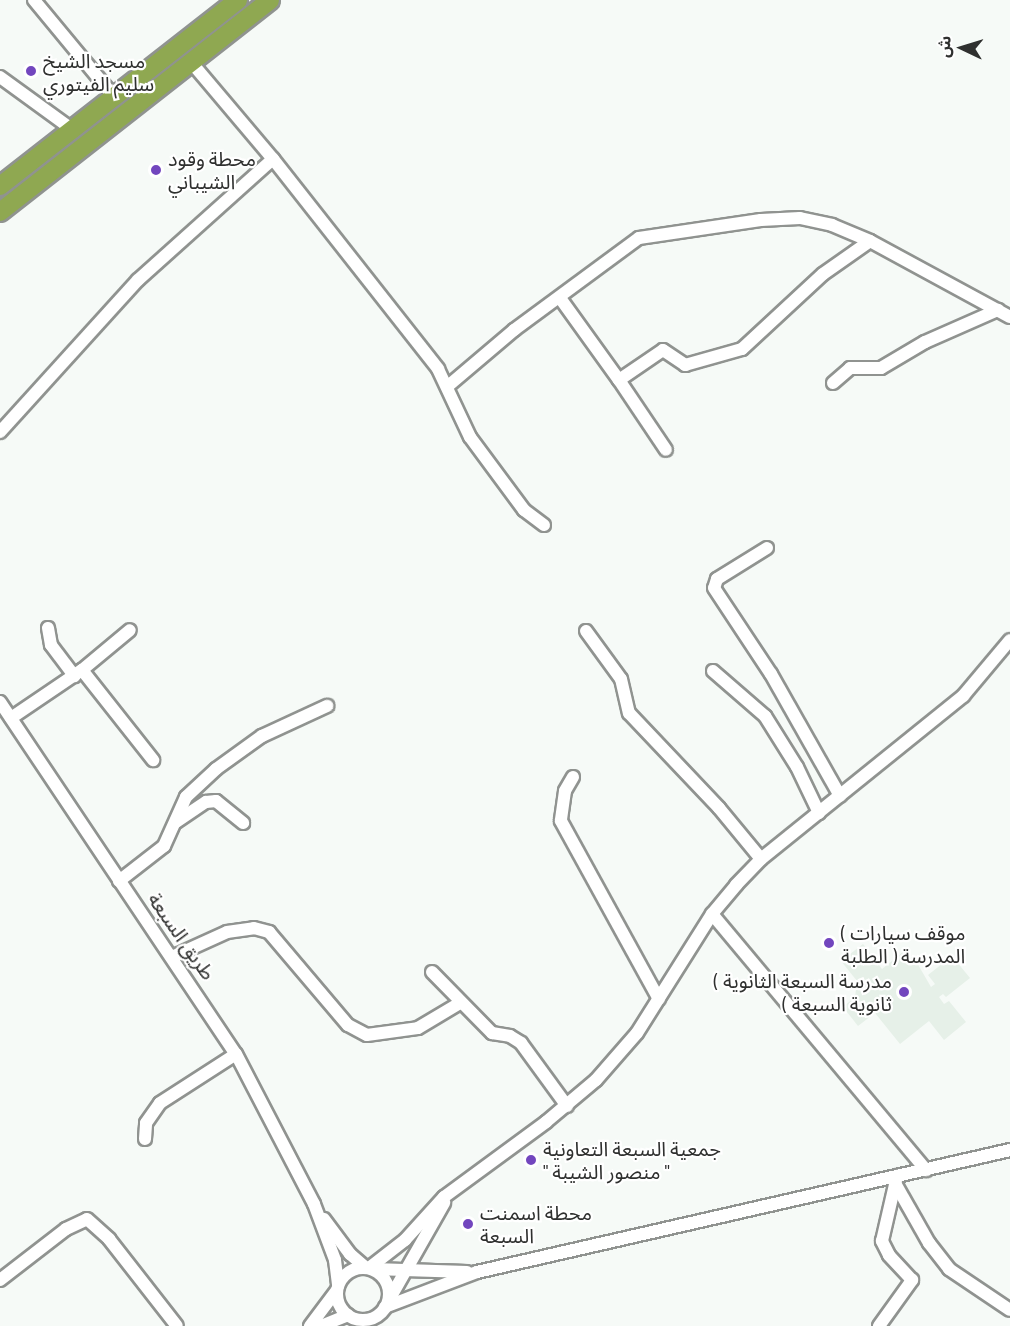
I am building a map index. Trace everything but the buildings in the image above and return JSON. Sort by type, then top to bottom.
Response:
[{"type":"highway","points":[[0,186],[238,0]]},
{"type":"highway","points":[[0,212],[270,0]]},
{"type":"street","points":[[34,0],[115,98]]},
{"type":"street","points":[[191,62],[273,159],[448,386],[470,437],[524,510],[544,525]]},
{"type":"street","points":[[0,77],[73,130]]},
{"type":"street","points":[[0,432],[138,280],[273,159]]},
{"type":"street","points":[[448,386],[514,330],[639,238],[788,218],[816,220],[870,240],[1010,316]]},
{"type":"street","points":[[619,380],[663,350],[685,365],[742,349],[823,274],[870,240]]},
{"type":"street","points":[[560,298],[666,450]]},
{"type":"street","points":[[833,383],[850,368],[882,368],[925,342],[998,310]]},
{"type":"street","points":[[767,548],[717,579],[714,588],[771,674],[840,796]]},
{"type":"street","points":[[48,628],[51,645],[153,760]]},
{"type":"street","points":[[6,716],[78,673],[130,630]]},
{"type":"street","points":[[586,631],[621,679],[629,713],[719,808],[761,859]]},
{"type":"street","points":[[370,1268],[396,1249],[455,1188],[567,1106],[615,1061],[659,999],[712,914],[761,859],[963,696],[1010,640]]},
{"type":"street","points":[[714,671],[765,716],[797,767],[819,813]]},
{"type":"street","name":"طريق السبعة","points":[[0,702],[6,716],[236,1054],[314,1204]]},
{"type":"street","points":[[119,881],[164,846],[186,797],[240,750],[327,706]]},
{"type":"street","points":[[573,777],[565,792],[561,821],[659,999]]},
{"type":"street","points":[[176,822],[206,802],[216,801],[243,823]]},
{"type":"street","points":[[712,914],[926,1170]]},
{"type":"street","points":[[172,957],[227,932],[254,928],[269,932],[332,1009],[354,1030],[367,1035],[418,1028],[460,1004]]},
{"type":"street","points":[[432,972],[460,1004],[492,1033],[510,1036],[521,1043],[567,1106]]},
{"type":"street","points":[[145,1138],[146,1123],[160,1103],[236,1054]]},
{"type":"street","points":[[321,1326],[352,1319],[368,1319],[385,1307],[477,1272],[897,1180],[926,1170],[1010,1150]]},
{"type":"street","points":[[897,1180],[928,1243],[949,1269],[1010,1310]]},
{"type":"street","points":[[879,1326],[912,1280],[889,1255],[882,1241],[897,1180]]},
{"type":"street","points":[[379,1326],[385,1307],[405,1270],[455,1188]]},
{"type":"street","points":[[314,1204],[337,1238],[387,1284],[385,1307]]},
{"type":"street","points":[[314,1204],[335,1260],[341,1306],[352,1319]]},
{"type":"street","points":[[0,1280],[66,1229],[87,1219],[109,1239],[177,1326]]},
{"type":"street","points":[[310,1326],[348,1272],[370,1268],[477,1272]]},
{"type":"shaded area","name":"( مدرسة السبعة الثانوية ( ثانوية السبعة","points":[[863,944],[882,969],[903,952],[909,959],[913,956],[931,987],[935,984],[928,975],[952,956],[970,978],[946,997],[943,994],[939,997],[944,1004],[949,1001],[966,1022],[944,1040],[929,1021],[900,1044],[875,1013],[858,1026],[843,1007],[855,997],[857,981],[841,961]]},
{"type":"place","name":"مسجد الشيخ سليم الفيتوري","points":[[31,71]]},
{"type":"place","name":"محطة وقود الشيباني","points":[[156,170]]},
{"type":"place","name":"( موقف سيارات المدرسة ( الطلبة","points":[[829,943]]},
{"type":"place","name":"( مدرسة السبعة الثانوية ( ثانوية السبعة","points":[[904,992]]},
{"type":"place","name":"جمعية السبعة التعاونية \" منصور الشيبة \"","points":[[531,1160]]},
{"type":"place","name":"محطة اسمنت السبعة","points":[[468,1224]]}]
